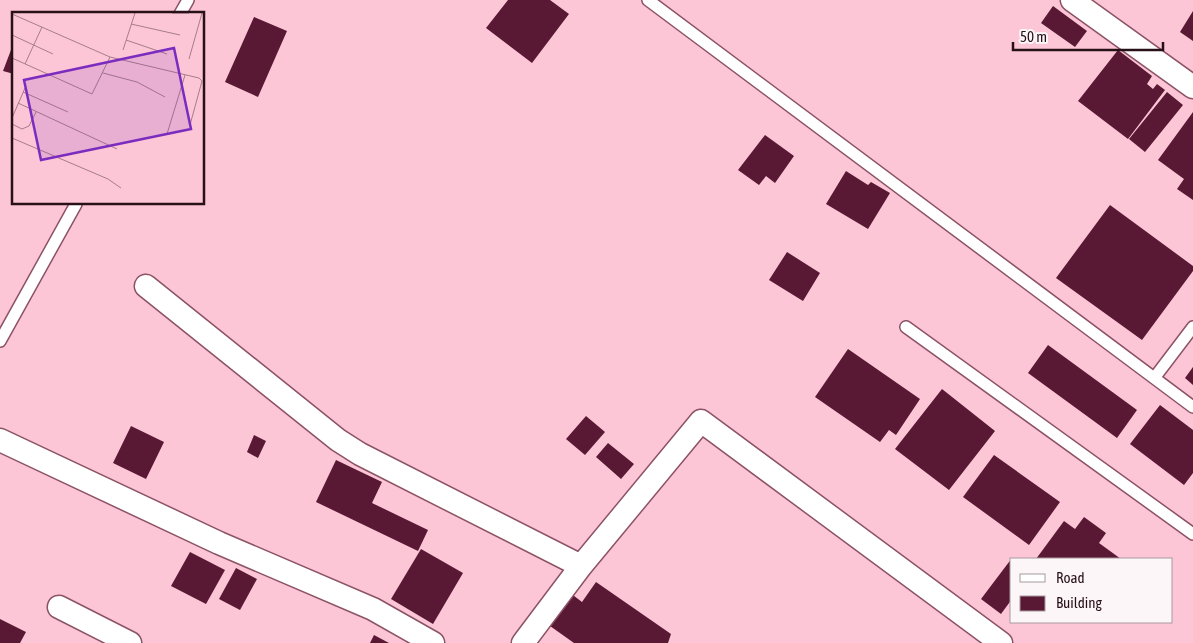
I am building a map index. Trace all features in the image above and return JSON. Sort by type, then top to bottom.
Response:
[{"type":"street","points":[[1072,0],[1193,87]]},
{"type":"street","points":[[146,286],[338,440],[360,454],[581,566]]},
{"type":"street","points":[[523,643],[581,566],[701,421],[1001,643]]},
{"type":"street","points":[[0,440],[219,543],[373,610],[433,643]]},
{"type":"street","points":[[59,607],[130,643]]},
{"type":"lane","points":[[181,12],[188,0]]},
{"type":"lane","points":[[648,0],[1193,407]]},
{"type":"lane","points":[[0,342],[75,205]]},
{"type":"lane","points":[[906,327],[1193,534]]},
{"type":"lane","points":[[1154,378],[1193,327]]},
{"type":"building","points":[[508,0],[550,0],[569,14],[532,63],[486,28]]},
{"type":"building","points":[[1053,6],[1087,31],[1075,47],[1041,23]]},
{"type":"building","points":[[1193,11],[1193,41],[1180,32]]},
{"type":"building","points":[[254,17],[287,31],[258,97],[225,82]]},
{"type":"building","points":[[12,47],[12,73],[3,71]]},
{"type":"building","points":[[1118,50],[1152,76],[1147,84],[1153,89],[1157,84],[1165,90],[1128,139],[1078,101]]},
{"type":"building","points":[[1167,92],[1183,105],[1145,152],[1129,139]]},
{"type":"building","points":[[1193,112],[1193,200],[1177,189],[1184,179],[1158,160]]},
{"type":"building","points":[[765,135],[794,156],[775,183],[766,176],[759,185],[738,170]]},
{"type":"building","points":[[846,171],[868,185],[871,182],[890,193],[868,229],[826,204]]},
{"type":"building","points":[[1110,205],[1193,266],[1193,271],[1142,340],[1056,278]]},
{"type":"building","points":[[787,252],[820,273],[803,301],[769,280]]},
{"type":"building","points":[[1048,345],[1137,410],[1117,438],[1028,373]]},
{"type":"building","points":[[848,349],[920,399],[896,435],[889,430],[880,442],[815,397]]},
{"type":"building","points":[[1193,367],[1193,385],[1185,378]]},
{"type":"building","points":[[942,389],[995,431],[949,490],[895,449]]},
{"type":"building","points":[[1160,405],[1193,430],[1193,473],[1184,485],[1130,444]]},
{"type":"building","points":[[586,416],[605,432],[585,455],[566,439]]},
{"type":"building","points":[[131,426],[164,442],[146,479],[113,463]]},
{"type":"building","points":[[254,435],[266,441],[258,458],[247,452]]},
{"type":"building","points":[[608,443],[634,464],[621,479],[596,457]]},
{"type":"building","points":[[994,455],[1060,502],[1029,545],[963,497]]},
{"type":"building","points":[[336,460],[382,482],[372,503],[428,530],[418,551],[316,502]]},
{"type":"building","points":[[1084,517],[1106,533],[1099,543],[1120,558],[1037,558],[1064,521],[1075,529]]},
{"type":"building","points":[[421,549],[463,573],[433,624],[391,599]]},
{"type":"building","points":[[190,552],[225,570],[206,604],[171,586]]},
{"type":"building","points":[[1010,561],[1010,602],[1001,614],[981,599]]},
{"type":"building","points":[[236,568],[257,579],[240,610],[219,599]]},
{"type":"building","points":[[596,582],[671,634],[668,643],[574,643],[543,621],[565,589],[582,602]]},
{"type":"building","points":[[0,619],[26,632],[20,643],[0,643]]},
{"type":"building","points":[[374,635],[389,643],[370,643]]}]
